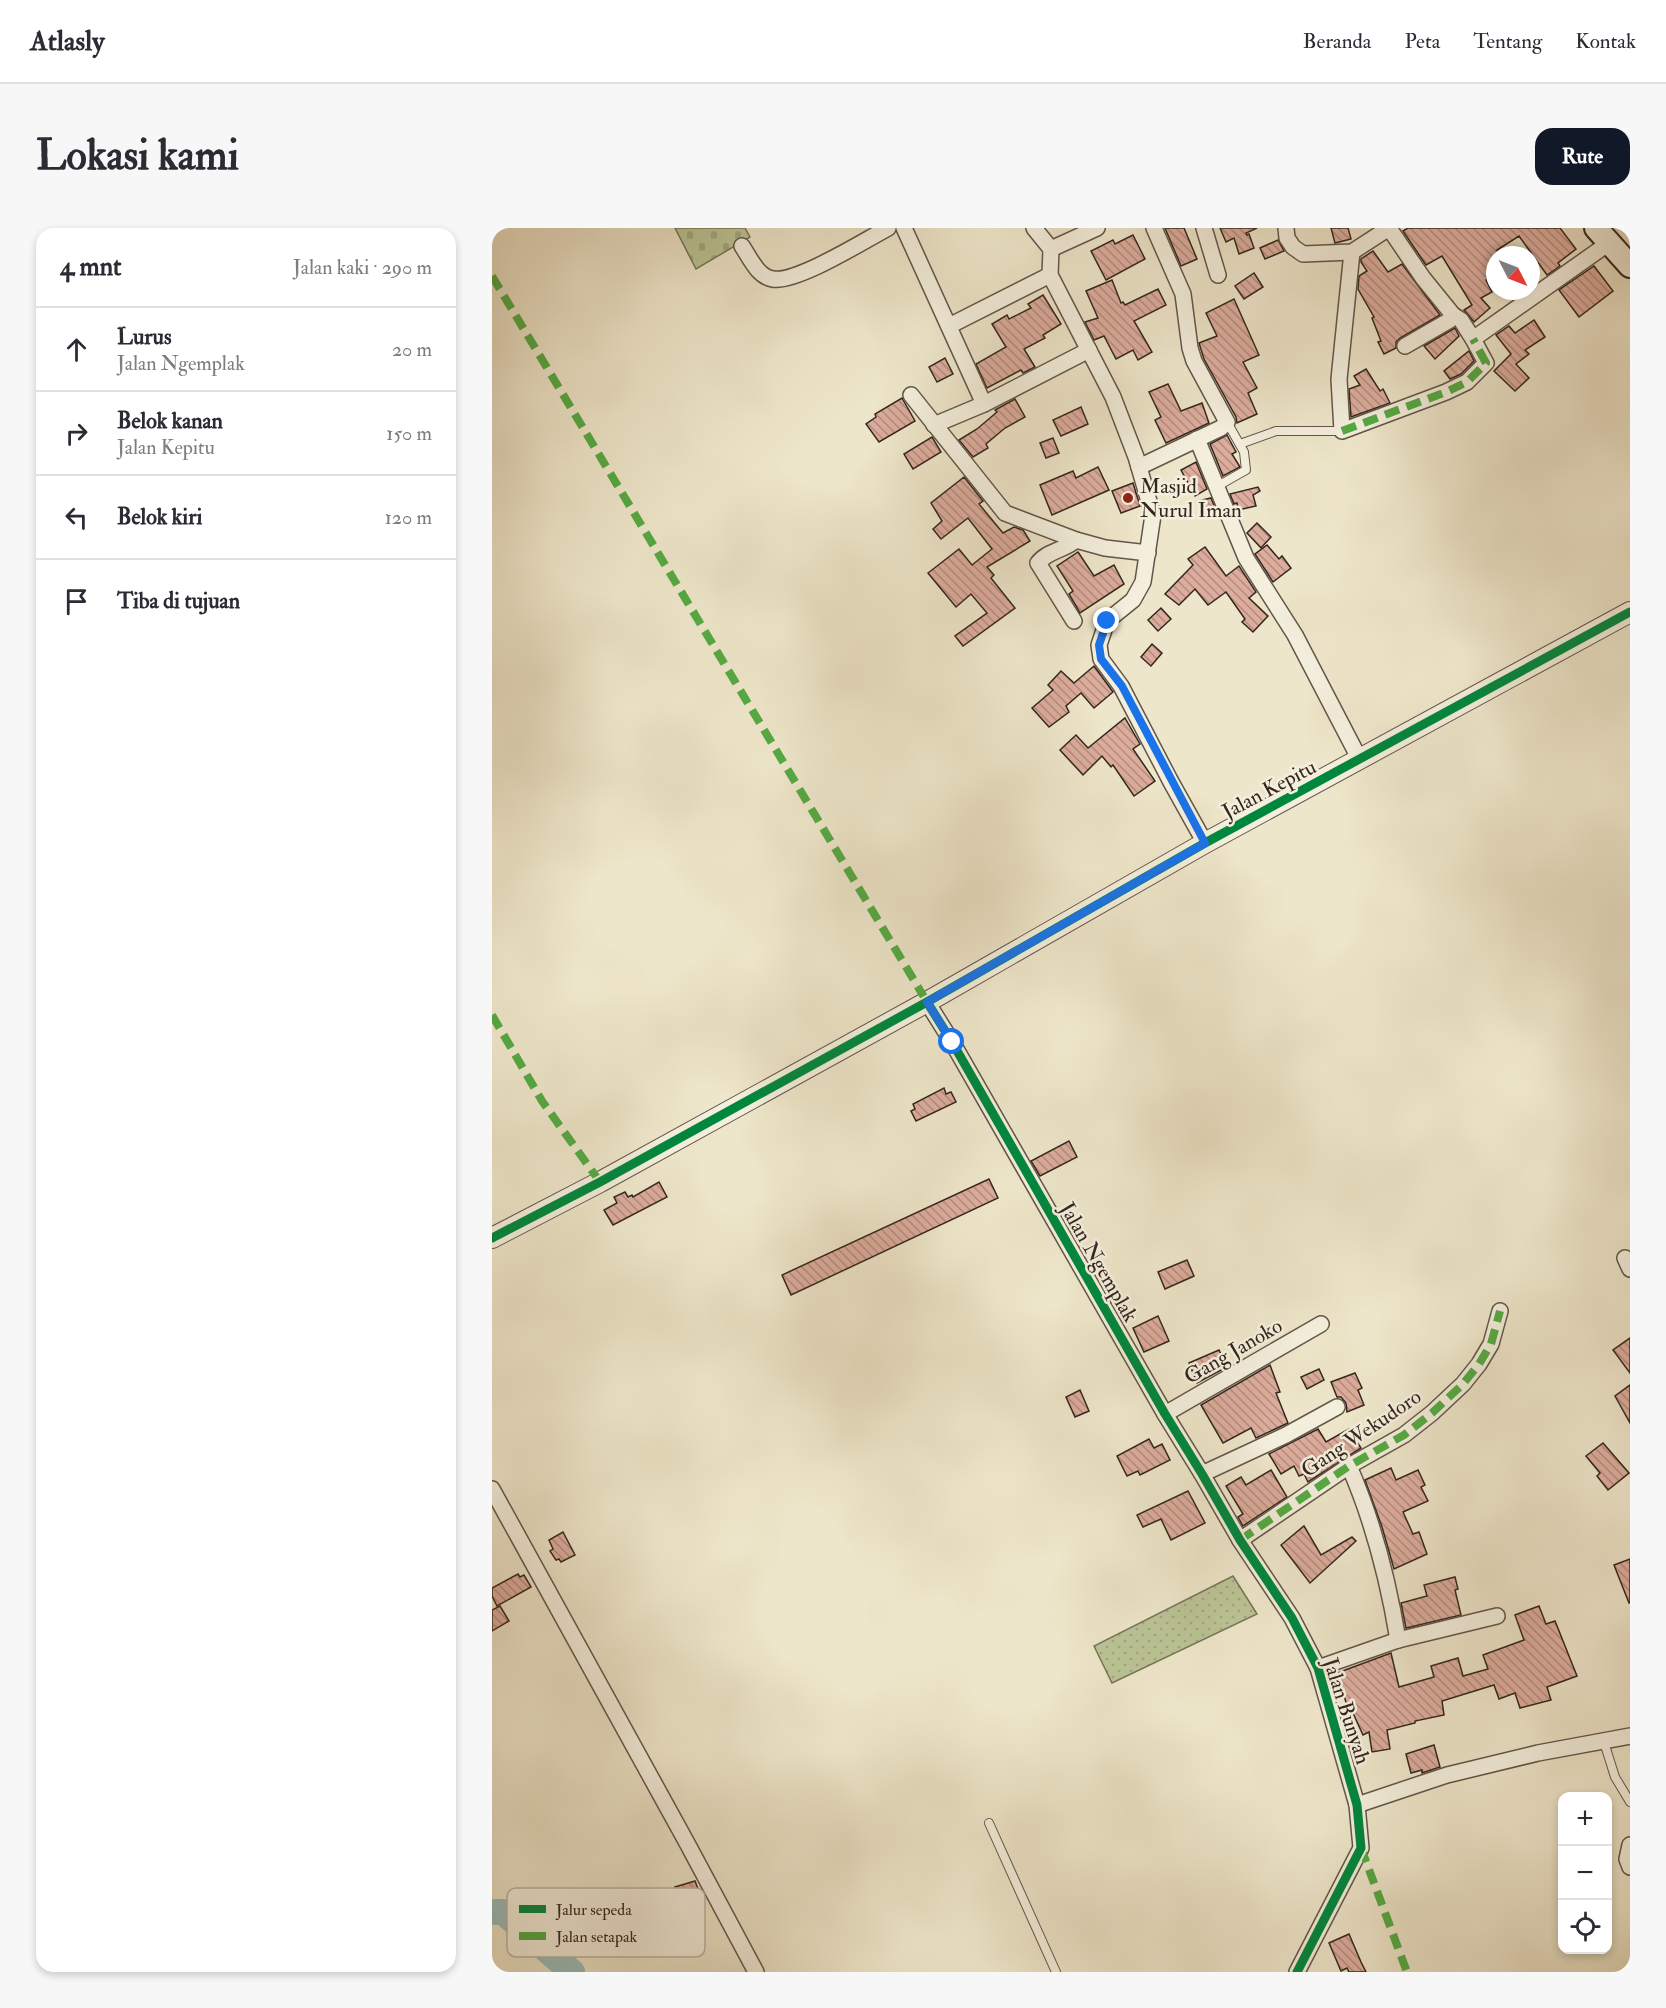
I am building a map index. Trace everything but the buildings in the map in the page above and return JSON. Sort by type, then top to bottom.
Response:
[{"type":"main road","points":[[1603,235],[1630,266]]},
{"type":"street","points":[[742,246],[758,271],[773,279],[796,276],[888,228]]},
{"type":"street","points":[[904,228],[984,404]]},
{"type":"street","points":[[1034,228],[1051,249],[1050,275],[1113,397],[1139,467],[1153,515],[1143,582],[1133,600],[1107,621],[1099,645],[1101,659],[1122,686],[1205,843]]},
{"type":"street","points":[[1051,249],[1097,228]]},
{"type":"street","points":[[1139,467],[1221,428],[1227,422],[1194,361],[1190,348],[1183,294],[1154,228]]},
{"type":"street","points":[[1204,228],[1218,275]]},
{"type":"street","points":[[1286,228],[1287,238],[1293,247],[1303,254],[1352,252],[1389,228],[1424,278],[1453,315],[1461,320],[1486,363],[1467,382],[1446,392],[1342,431],[1339,379],[1352,252]]},
{"type":"street","points":[[1473,339],[1603,235]]},
{"type":"street","points":[[949,326],[1050,275]]},
{"type":"street","points":[[1405,346],[1449,320],[1453,315]]},
{"type":"street","points":[[934,425],[984,404],[1089,350]]},
{"type":"street","points":[[911,395],[1005,513],[1076,540],[1105,548],[1148,553]]},
{"type":"street","points":[[1197,439],[1246,558],[1295,635],[1360,760]]},
{"type":"street","points":[[1074,621],[1038,563],[1054,551],[1076,540]]},
{"type":"street","name":"Jalan Kepitu","points":[[492,1238],[600,1182],[927,1002],[1205,843],[1630,612]]},
{"type":"street","name":"Jalan Ngemplak","points":[[927,1002],[1240,1540]]},
{"type":"street","name":"Gang Wekudoro","points":[[1240,1540],[1348,1466],[1404,1435],[1463,1384],[1491,1344],[1500,1311]]},
{"type":"street","name":"Gang Janoko","points":[[1165,1414],[1321,1324]]},
{"type":"street","points":[[1203,1474],[1286,1435],[1337,1407]]},
{"type":"street","points":[[1348,1466],[1366,1506],[1382,1558],[1391,1593],[1398,1640]]},
{"type":"street","points":[[492,1489],[756,1972]]},
{"type":"street","name":"Jalan Bunyah","points":[[1240,1540],[1292,1618],[1318,1668],[1357,1805],[1361,1848],[1297,1972]]},
{"type":"street","points":[[1318,1668],[1398,1640],[1497,1616]]},
{"type":"street","points":[[1357,1805],[1447,1775],[1538,1753],[1630,1736]]},
{"type":"street","points":[[1630,1845],[1627,1859],[1630,1867]]},
{"type":"lane","points":[[1216,487],[1246,470],[1244,452],[1227,422]]},
{"type":"lane","points":[[1240,444],[1276,431],[1342,431]]},
{"type":"lane","points":[[1604,1742],[1615,1777],[1630,1802]]},
{"type":"lane","points":[[989,1823],[1056,1972]]},
{"type":"green space","points":[[675,228],[745,228],[750,237],[696,269]]},
{"type":"green space","points":[[1233,1576],[1257,1614],[1112,1683],[1094,1646]]},
{"type":"waterway","points":[[492,1912],[503,1912],[507,1915]]},
{"type":"waterway","points":[[555,1957],[572,1972]]},
{"type":"marked path","points":[[492,276],[927,1002]]},
{"type":"marked path","points":[[1342,431],[1467,382],[1486,363],[1473,339]]},
{"type":"marked path","points":[[492,1015],[542,1101],[600,1182]]},
{"type":"marked path","points":[[1240,1540],[1349,1466],[1404,1435],[1432,1413],[1463,1384],[1479,1364],[1491,1344],[1500,1311]]},
{"type":"marked path","points":[[1361,1848],[1407,1972]]},
{"type":"cycle path","points":[[492,1238],[600,1182],[927,1002],[1205,843],[1630,612]]},
{"type":"cycle path","points":[[927,1002],[1165,1414],[1240,1540],[1292,1618],[1318,1668],[1357,1805],[1361,1848],[1297,1972]]},
{"type":"place","name":"Masjid Nurul Iman","points":[[1128,498]]},
{"type":"route","points":[[952,1042],[927,1002],[1205,843],[1122,686],[1101,659],[1099,645],[1107,621]]}]
